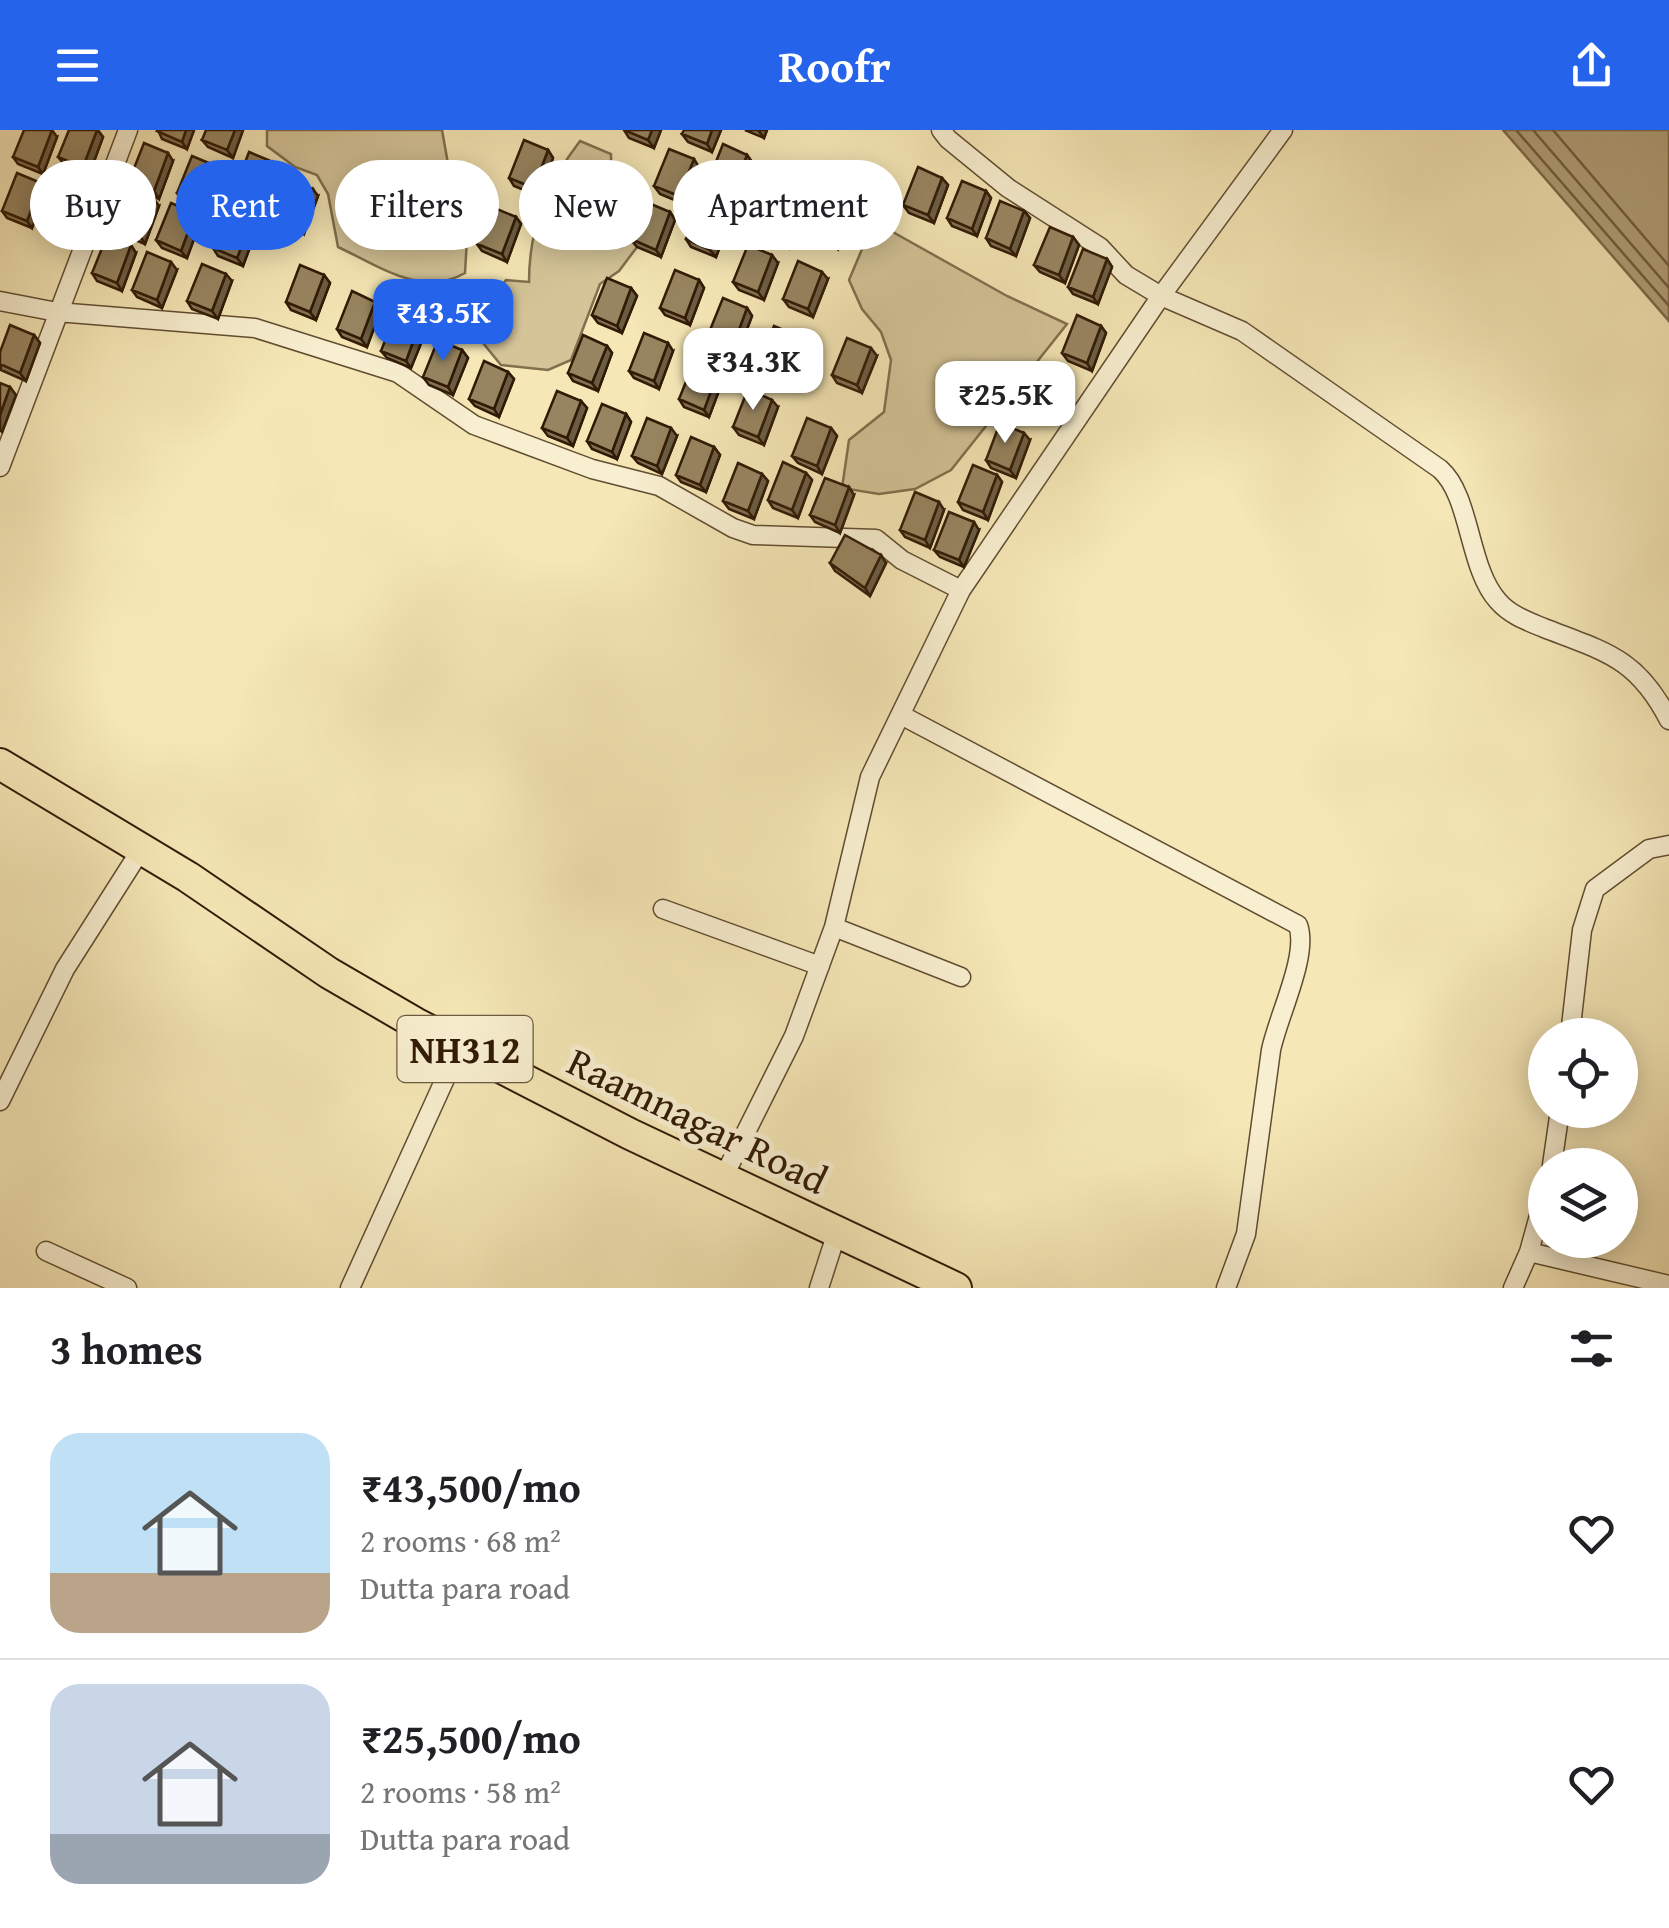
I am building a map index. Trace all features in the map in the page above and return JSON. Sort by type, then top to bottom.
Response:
[{"type":"highway","name":"Raamnagar Road","points":[[0,764],[243,912],[328,973],[460,1046],[630,1134],[956,1288]]},
{"type":"street","points":[[0,467],[4,442],[128,130]]},
{"type":"street","points":[[941,130],[1008,188],[1100,247],[1126,275],[1160,296],[1242,331],[1440,469],[1456,487],[1482,570],[1496,600],[1516,617],[1607,652],[1631,667],[1653,689],[1669,720]]},
{"type":"street","points":[[724,1176],[794,1036],[834,928],[870,777],[961,590],[1160,296],[1283,130]]},
{"type":"street","points":[[0,302],[57,312],[255,328],[398,374],[474,424],[592,469],[659,486],[733,528],[753,535],[876,539],[902,560],[961,590]]},
{"type":"street","points":[[901,716],[1298,925],[1302,937],[1300,954],[1271,1050],[1246,1234],[1226,1288]]},
{"type":"street","points":[[1572,1018],[1582,930],[1596,889],[1649,849],[1669,844]]},
{"type":"street","points":[[0,1100],[65,969],[142,848]]},
{"type":"street","points":[[662,909],[820,966]]},
{"type":"street","points":[[834,928],[961,978]]},
{"type":"street","points":[[350,1288],[460,1046]]},
{"type":"street","points":[[819,1288],[837,1232]]},
{"type":"street","points":[[46,1251],[127,1288]]},
{"type":"street","points":[[1513,1288],[1528,1254]]},
{"type":"street","points":[[1554,1258],[1669,1285]]},
{"type":"shaded area","points":[[267,130],[442,130],[447,160],[335,160],[335,231],[328,194],[315,174],[315,160],[286,160],[267,146]]},
{"type":"shaded area","points":[[580,141],[611,154],[611,160],[567,160]]},
{"type":"shaded area","points":[[903,238],[1007,296],[1067,324],[951,470],[915,489],[879,494],[842,488],[849,440],[884,412],[891,360],[881,332],[862,309],[849,280],[862,250],[903,250]]},
{"type":"shaded area","points":[[344,250],[466,250],[465,273],[449,280],[417,281]]},
{"type":"shaded area","points":[[531,250],[635,250],[619,271],[600,284],[571,360],[548,370],[501,365],[483,343],[492,297],[506,280],[529,282]]},
{"type":"water","points":[[1503,130],[1669,130],[1669,321]]},
{"type":"building","points":[[24,130],[52,130],[41,160],[30,160],[30,164],[13,157]]},
{"type":"building","points":[[69,130],[97,130],[86,160],[58,157]]},
{"type":"building","points":[[158,130],[186,130],[182,142]]},
{"type":"building","points":[[206,130],[235,130],[227,150],[202,140]]},
{"type":"building","points":[[624,130],[652,130],[648,140]]},
{"type":"building","points":[[684,130],[712,130],[707,144],[682,134]]},
{"type":"building","points":[[524,140],[548,150],[544,160],[519,160],[519,182],[509,178]]},
{"type":"building","points":[[144,143],[168,153],[156,186],[156,160],[137,160]]},
{"type":"building","points":[[723,144],[747,155],[745,160],[717,160]]},
{"type":"building","points":[[669,149],[694,159],[673,160],[673,194],[654,186]]},
{"type":"building","points":[[249,152],[268,160],[246,160]]},
{"type":"building","points":[[918,167],[942,178],[928,215],[903,205]]},
{"type":"building","points":[[17,173],[30,178],[27,221],[2,211]]},
{"type":"building","points":[[962,181],[986,191],[972,229],[947,218]]},
{"type":"building","points":[[1000,201],[1024,211],[1010,249],[986,238]]},
{"type":"building","points":[[171,203],[176,205],[176,249],[156,240]]},
{"type":"building","points":[[653,205],[670,212],[656,250],[653,249]]},
{"type":"building","points":[[499,210],[516,217],[502,254],[492,250],[499,250]]},
{"type":"building","points":[[1050,227],[1073,237],[1059,275],[1034,265]]},
{"type":"building","points":[[1083,249],[1107,259],[1093,297],[1068,287]]},
{"type":"building","points":[[101,250],[129,250],[117,283],[92,273]]},
{"type":"building","points":[[218,250],[240,250],[237,258]]},
{"type":"building","points":[[746,250],[772,255],[758,292],[733,282]]},
{"type":"building","points":[[147,252],[171,262],[157,300],[132,290]]},
{"type":"building","points":[[798,261],[822,272],[808,309],[783,299]]},
{"type":"building","points":[[202,264],[226,274],[212,311],[187,301]]},
{"type":"building","points":[[300,265],[324,275],[310,312],[286,302]]},
{"type":"building","points":[[675,270],[699,280],[685,318],[660,308]]},
{"type":"building","points":[[607,278],[631,288],[617,326],[592,315]]},
{"type":"building","points":[[352,291],[375,302],[361,339],[337,329]]},
{"type":"building","points":[[723,298],[747,308],[733,346],[708,335]]},
{"type":"building","points":[[396,313],[420,323],[406,361],[381,351]]},
{"type":"building","points":[[1077,315],[1101,326],[1087,363],[1062,353]]},
{"type":"building","points":[[10,325],[34,335],[20,373],[0,364]]},
{"type":"building","points":[[774,326],[798,336],[784,373],[759,363]]},
{"type":"building","points":[[644,333],[668,343],[654,381],[629,371]]},
{"type":"building","points":[[583,335],[607,346],[592,383],[568,373]]},
{"type":"building","points":[[847,338],[871,348],[857,385],[832,375]]},
{"type":"building","points":[[438,340],[462,350],[448,387],[423,377]]},
{"type":"building","points":[[484,361],[508,372],[494,409],[469,399]]},
{"type":"building","points":[[694,362],[718,372],[704,410],[679,399]]},
{"type":"building","points":[[1038,368],[1062,378],[1048,415],[1023,405]]},
{"type":"building","points":[[0,383],[10,387],[0,415]]},
{"type":"building","points":[[748,389],[772,400],[758,437],[733,427]]},
{"type":"building","points":[[557,391],[581,401],[567,438],[542,428]]},
{"type":"building","points":[[602,404],[626,414],[612,452],[587,441]]},
{"type":"building","points":[[647,418],[671,428],[657,466],[632,456]]},
{"type":"building","points":[[807,418],[831,428],[817,466],[792,456]]},
{"type":"building","points":[[1000,423],[1024,433],[1010,470],[986,460]]},
{"type":"building","points":[[691,437],[714,447],[700,485],[676,475]]},
{"type":"building","points":[[783,462],[806,473],[792,510],[768,500]]},
{"type":"building","points":[[738,463],[762,474],[748,511],[723,501]]},
{"type":"building","points":[[973,465],[997,475],[983,512],[958,502]]},
{"type":"building","points":[[825,478],[849,487],[835,525],[810,515]]},
{"type":"building","points":[[915,492],[939,502],[925,540],[900,530]]},
{"type":"building","points":[[949,512],[974,522],[959,560],[934,550]]},
{"type":"building","points":[[845,535],[881,555],[865,588],[830,563]]}]
